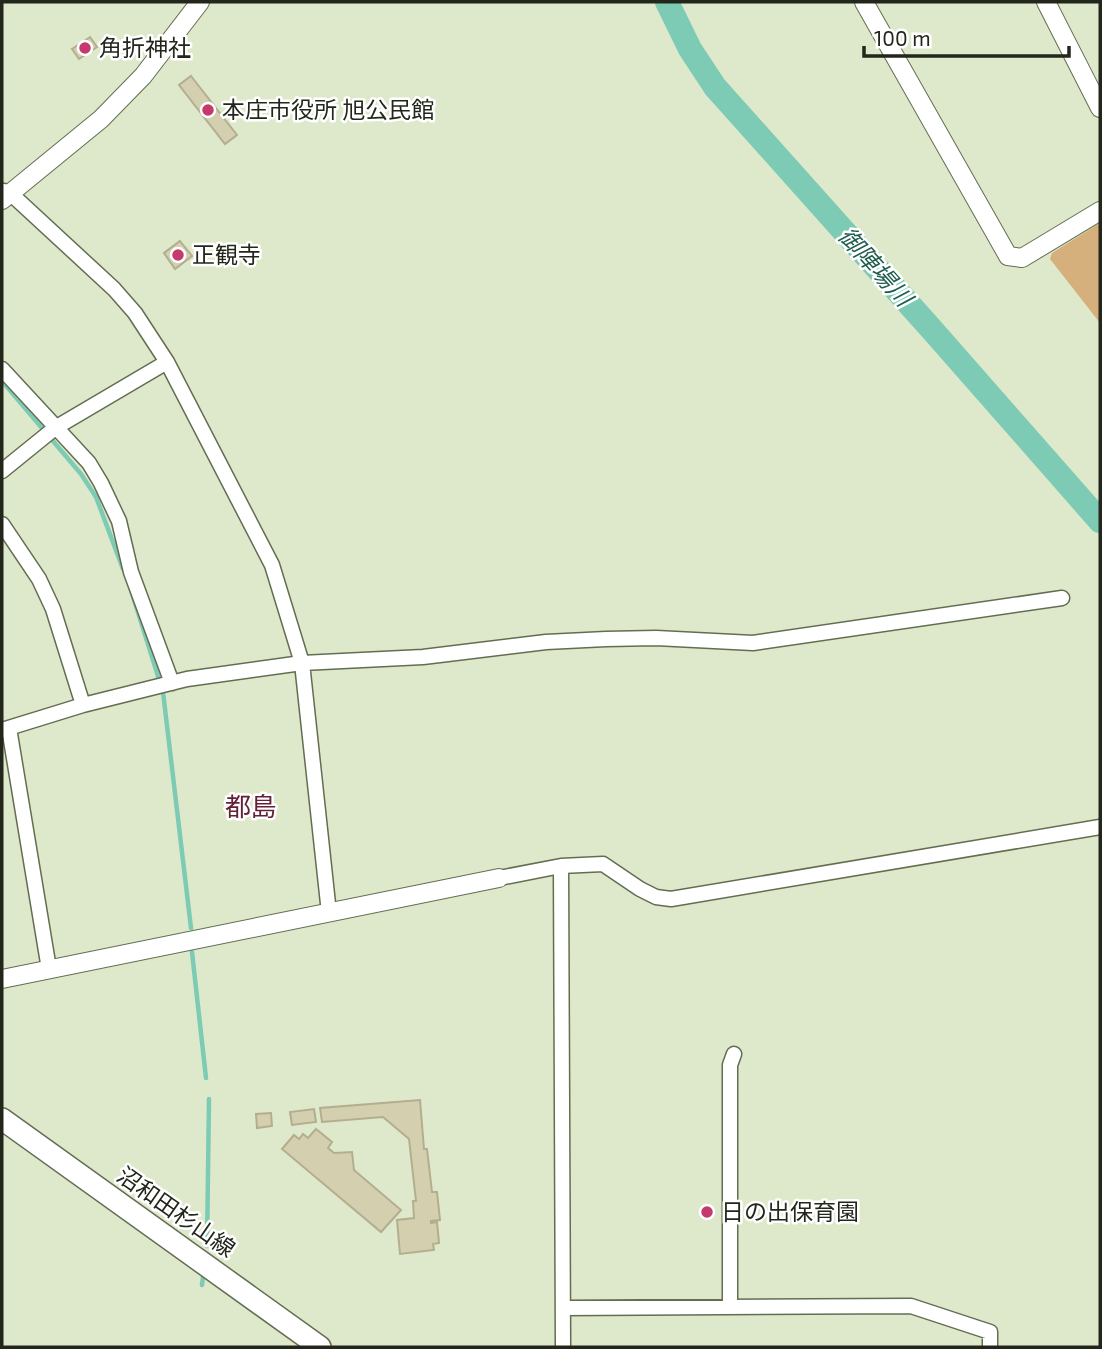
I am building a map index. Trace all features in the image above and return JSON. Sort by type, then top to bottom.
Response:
[{"type":"main road","name":"沼和田杉山線","points":[[2,1119],[320,1347]]},
{"type":"street","points":[[200,2],[143,76],[101,118],[4,194],[114,289],[135,313],[167,362],[272,565],[302,663],[328,913]]},
{"type":"street","points":[[864,2],[1008,256],[1022,258],[1100,211]]},
{"type":"street","points":[[1046,2],[1100,108]]},
{"type":"street","points":[[2,471],[55,428],[167,362]]},
{"type":"street","points":[[2,369],[89,463],[102,483],[119,521],[131,572],[172,683]]},
{"type":"street","points":[[2,524],[39,579],[52,609],[83,705]]},
{"type":"street","points":[[49,969],[6,729],[83,705],[172,683],[302,663],[423,657],[546,642],[606,639],[656,638],[753,643],[1062,598]]},
{"type":"street","points":[[2,979],[561,866],[603,864],[640,889],[656,897],[671,899],[1100,827]]},
{"type":"street","points":[[561,866],[563,1347]]},
{"type":"street","points":[[730,1306],[730,1065],[734,1054]]},
{"type":"street","points":[[563,1308],[911,1307],[990,1332],[990,1347]]},
{"type":"shaded area","points":[[1100,223],[1100,323],[1050,259],[1052,253]]},
{"type":"building","name":"角折神社","points":[[90,37],[97,47],[79,59],[72,49]]},
{"type":"building","name":"本庄市役所 旭公民館","points":[[191,76],[237,135],[225,144],[179,85]]},
{"type":"building","name":"正観寺","points":[[180,241],[192,256],[175,269],[164,253]]},
{"type":"building","points":[[420,1100],[424,1149],[427,1149],[432,1192],[437,1192],[440,1220],[431,1223],[437,1222],[439,1243],[433,1244],[434,1250],[400,1254],[397,1220],[414,1218],[413,1201],[416,1201],[409,1139],[383,1117],[322,1122],[320,1108]]},
{"type":"building","points":[[314,1109],[316,1122],[292,1125],[290,1112]]},
{"type":"building","points":[[271,1113],[272,1126],[257,1128],[256,1114]]},
{"type":"building","points":[[316,1129],[332,1142],[328,1148],[334,1153],[352,1152],[354,1170],[401,1210],[381,1232],[282,1149],[294,1135],[299,1139],[303,1134],[308,1138]]},
{"type":"waterway","name":"御陣場川","points":[[667,2],[690,49],[715,87],[1100,521]]},
{"type":"waterway","points":[[2,381],[81,474],[96,497],[123,569]]},
{"type":"waterway","points":[[131,590],[163,692],[191,928]]},
{"type":"waterway","points":[[192,952],[206,1078]]},
{"type":"waterway","points":[[207,1246],[209,1099]]},
{"type":"waterway","points":[[202,1285],[203,1277]]},
{"type":"place","name":"角折神社","points":[[85,48]]},
{"type":"place","name":"本庄市役所 旭公民館","points":[[208,110]]},
{"type":"place","name":"正観寺","points":[[178,255]]},
{"type":"place","name":"日の出保育園","points":[[707,1212]]},
{"type":"district","name":"都島","points":[[251,807]]}]
